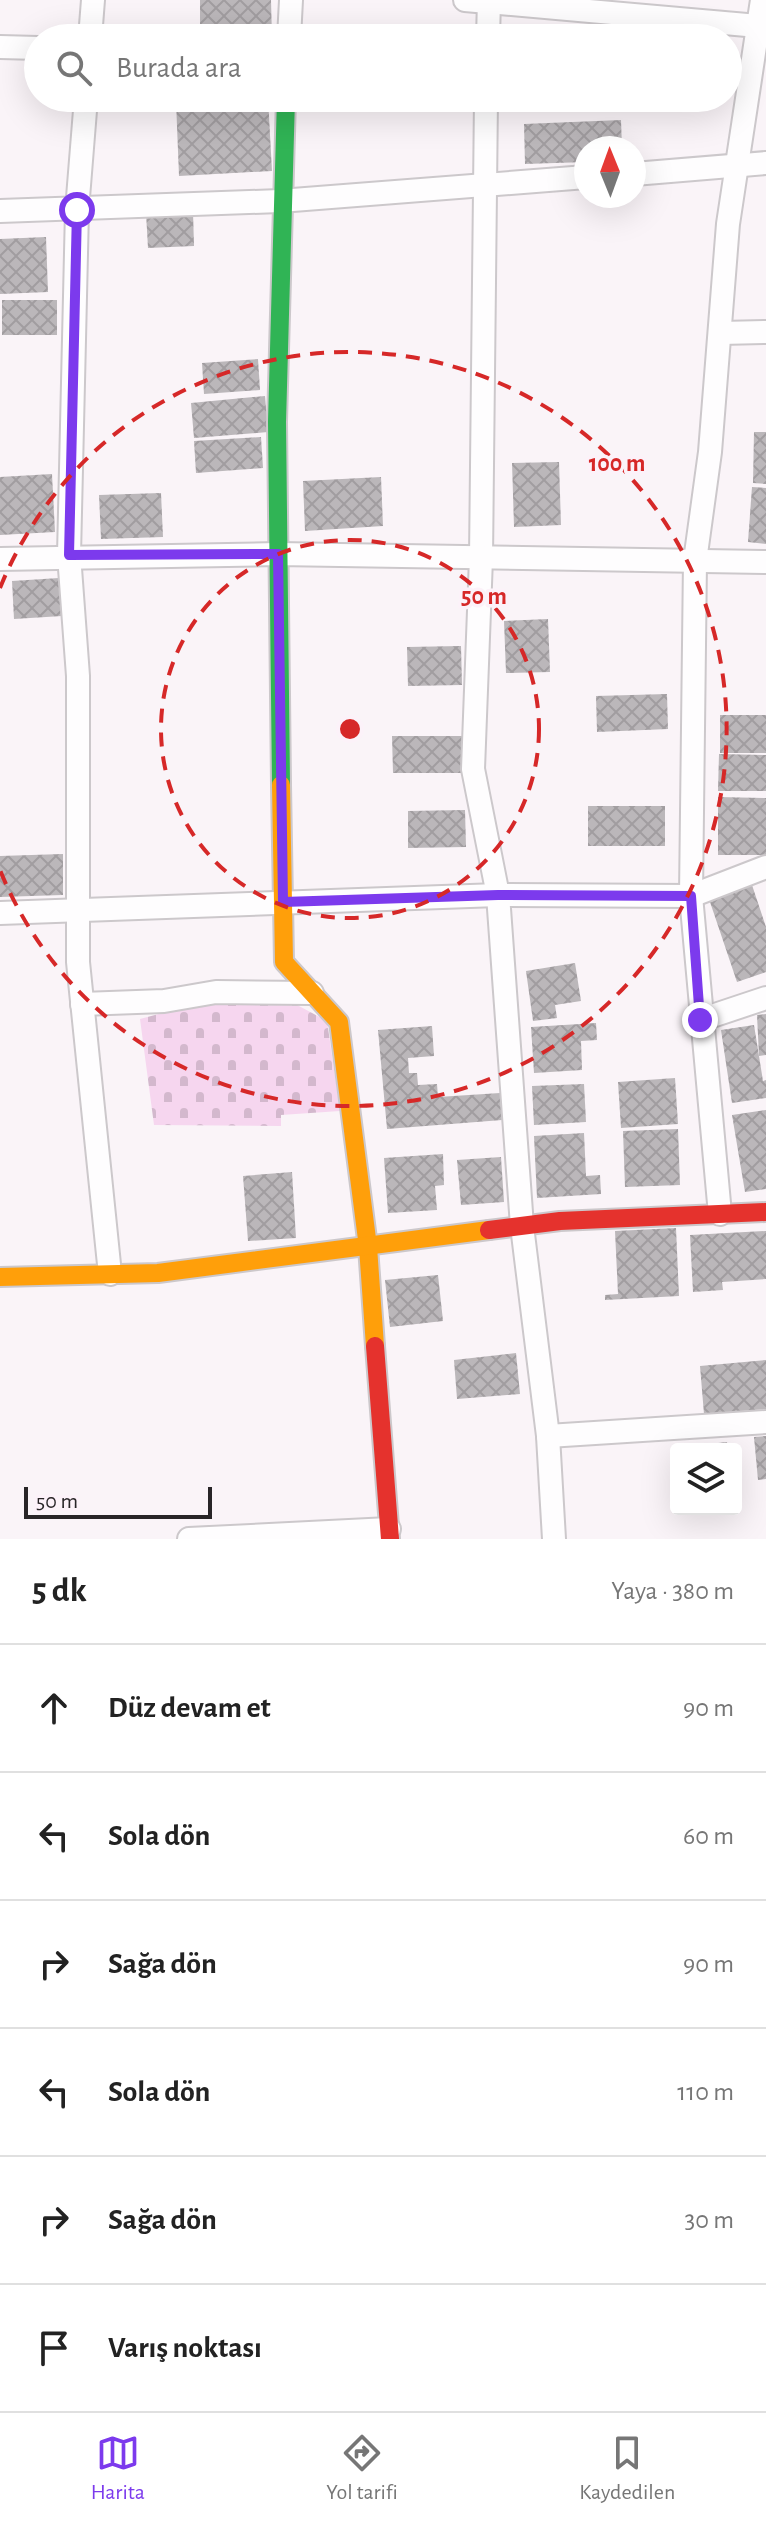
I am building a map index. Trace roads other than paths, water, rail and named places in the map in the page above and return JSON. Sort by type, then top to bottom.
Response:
[{"type":"street","points":[[91,24],[93,0]]},
{"type":"street","points":[[290,24],[291,0]]},
{"type":"street","points":[[465,0],[736,24]]},
{"type":"street","points":[[720,1214],[691,896],[695,561],[721,333],[728,224],[762,0]]},
{"type":"street","points":[[488,2],[488,24]]},
{"type":"street","points":[[742,25],[758,26]]},
{"type":"street","points":[[0,47],[24,48]]},
{"type":"street","points":[[85,112],[77,210],[69,555],[78,676],[78,910],[82,1004],[110,1274]]},
{"type":"street","points":[[189,1539],[390,1534],[368,1247],[339,1022],[284,962],[278,554],[280,201],[285,112]]},
{"type":"street","points":[[486,112],[481,558],[473,769],[498,895],[522,1226],[548,1436],[554,1539]]},
{"type":"street","points":[[646,173],[766,163]]},
{"type":"street","points":[[0,211],[280,201],[574,178]]},
{"type":"street","points":[[721,333],[766,332]]},
{"type":"street","points":[[0,559],[69,555],[278,554],[766,562]]},
{"type":"street","points":[[0,913],[498,895],[691,896],[766,867]]},
{"type":"street","points":[[82,1004],[164,1001],[216,992],[312,993]]},
{"type":"street","points":[[700,1020],[766,998]]},
{"type":"street","points":[[0,1277],[158,1273],[560,1221],[766,1212]]},
{"type":"street","points":[[548,1436],[766,1422]]}]
